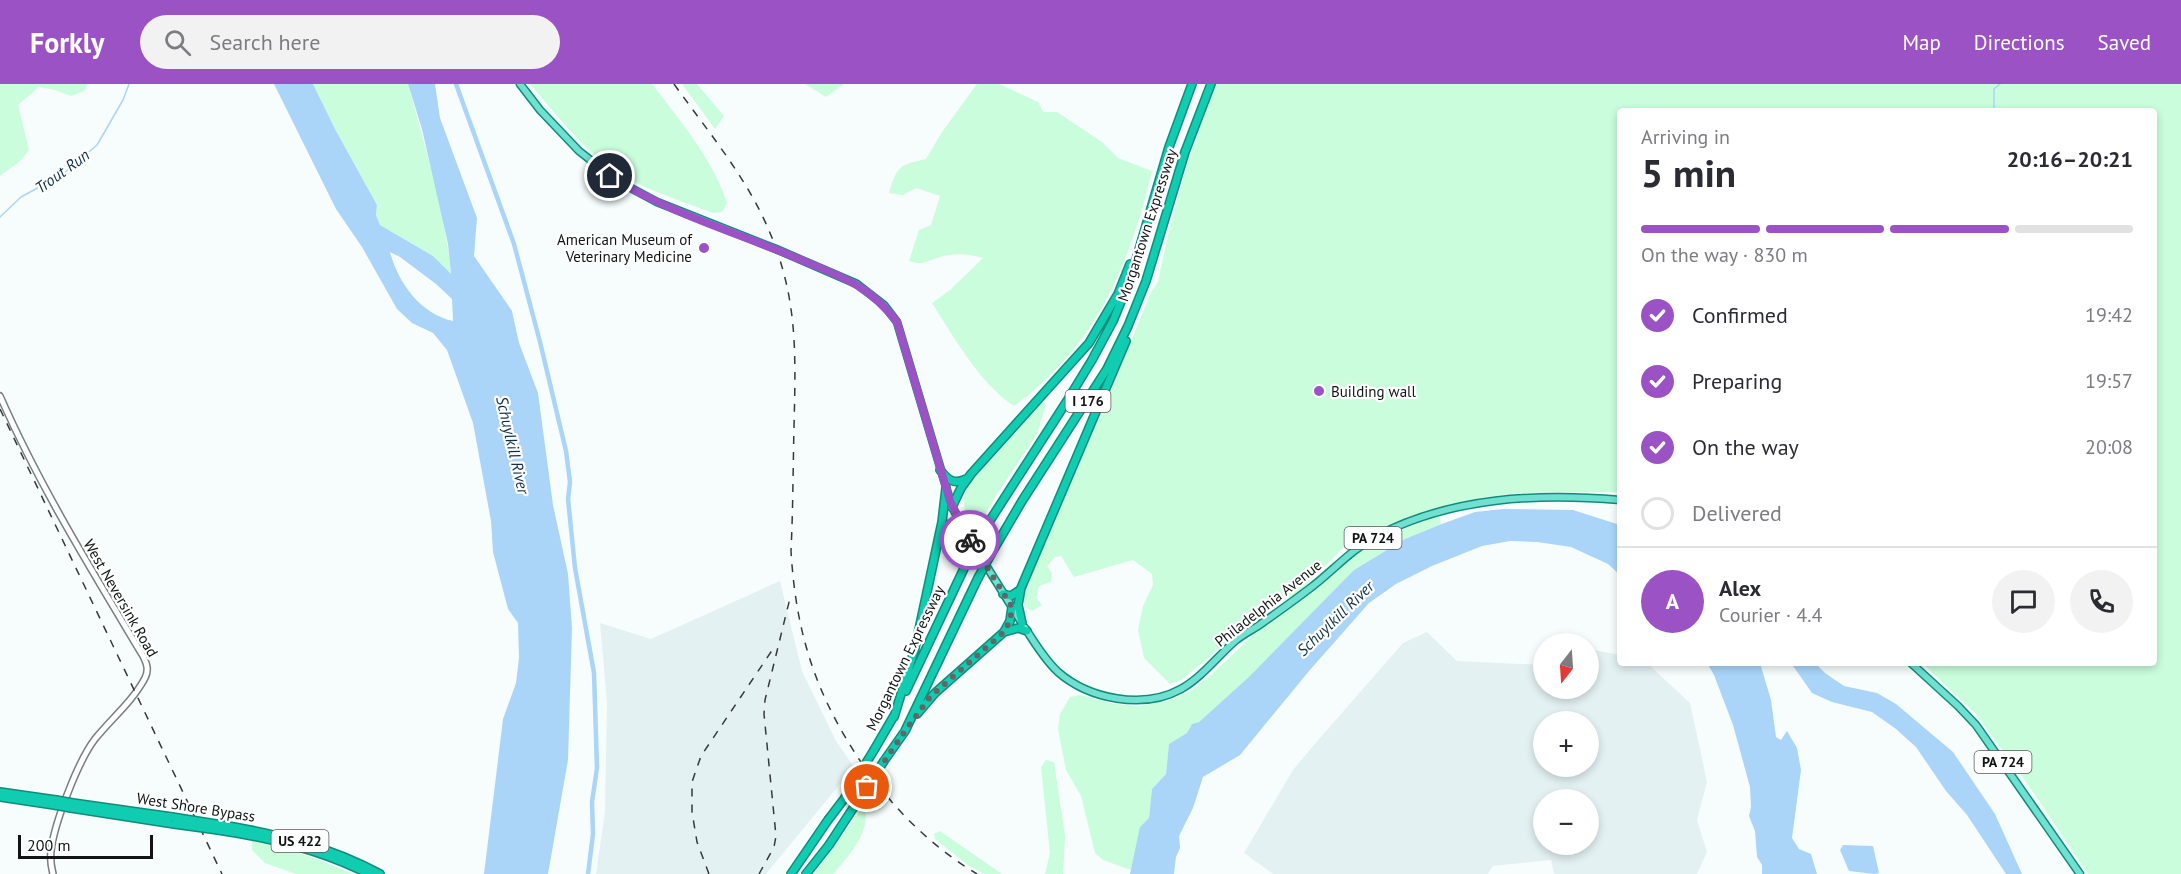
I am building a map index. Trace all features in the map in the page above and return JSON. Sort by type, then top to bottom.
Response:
[{"type":"highway","name":"Morgantown Expressway","points":[[790,874],[844,799],[894,717],[980,536],[1092,360],[1113,321],[1131,277],[1169,147],[1192,84]]},
{"type":"highway","name":"Morgantown Expressway","points":[[806,874],[829,844],[905,731],[991,554],[1022,501],[1107,369],[1146,281],[1185,152],[1211,84]]},
{"type":"highway","points":[[952,507],[968,478],[1089,343],[1118,294],[1144,231]]},
{"type":"highway","points":[[1022,623],[1018,605],[1020,590],[1144,297],[1161,236]]},
{"type":"highway","points":[[940,470],[947,479],[953,482],[961,482],[968,478]]},
{"type":"highway","points":[[894,717],[915,648],[941,530],[946,488]]},
{"type":"highway","points":[[941,530],[950,524],[962,527]]},
{"type":"highway","points":[[1003,594],[1011,596],[1020,590]]},
{"type":"highway","points":[[905,731],[930,697],[1004,632],[1010,621],[1012,607]]},
{"type":"highway","points":[[1004,632],[1018,628],[1027,631]]},
{"type":"highway","name":"West Shore Bypass","points":[[0,792],[55,803]]},
{"type":"highway","name":"West Shore Bypass","points":[[0,797],[269,833],[338,854],[380,874]]},
{"type":"highway","name":"West Shore Bypass","points":[[217,827],[287,843],[326,855],[369,874]]},
{"type":"main road","name":"Philadelphia Avenue","points":[[520,84],[540,110],[581,153],[631,189],[657,202],[776,249],[851,282],[872,294],[897,322],[940,470],[952,507],[962,527],[1046,659],[1058,671],[1083,688],[1119,699],[1162,697],[1187,685],[1236,640],[1307,591],[1344,558],[1377,536],[1438,513],[1484,502],[1542,498],[1617,500]]},
{"type":"main road","name":"PA 724","points":[[1914,666],[1952,699],[1976,725],[2080,874]]},
{"type":"street","name":"West Neversink Road","points":[[0,396],[15,430],[84,559],[143,656],[147,667],[145,678],[135,693],[96,739],[82,761],[52,843],[53,874]]},
{"type":"shaded area","points":[[780,581],[802,671],[836,741],[854,767],[766,874],[596,874],[605,811],[607,703],[600,623],[651,639]]},
{"type":"shaded area","points":[[1427,632],[1457,661],[1533,665],[1533,699],[1599,699],[1599,651],[1617,654],[1617,666],[1650,666],[1690,703],[1707,782],[1697,820],[1707,852],[1697,874],[1554,874],[1551,860],[1493,866],[1488,874],[1273,874],[1244,853],[1293,770],[1403,643]]},
{"type":"green space","points":[[0,84],[88,84],[84,91],[71,96],[39,87],[18,105],[29,150],[20,161],[0,176]]},
{"type":"green space","points":[[313,84],[408,84],[439,203],[451,275],[433,256],[380,225],[376,215],[377,205]]},
{"type":"green space","points":[[530,84],[652,84],[695,141],[714,172],[727,203],[722,212],[713,213],[660,194],[611,168],[578,139]]},
{"type":"green space","points":[[682,84],[697,84],[724,116],[715,129]]},
{"type":"green space","points":[[805,84],[844,84],[826,97]]},
{"type":"green space","points":[[977,84],[999,84],[1038,102],[1043,112],[1057,112],[1102,142],[1118,158],[1152,171],[1132,239],[1105,302],[1088,330],[1067,357],[1043,383],[1014,406],[990,386],[979,373],[958,345],[932,303],[950,290],[983,258],[958,254],[922,263],[909,261],[919,230],[931,225],[940,196],[916,188],[903,195],[889,193],[894,177],[900,168],[926,159],[942,132]]},
{"type":"green space","points":[[1216,84],[2181,84],[2181,874],[2088,874],[2031,789],[1976,714],[1925,666],[2157,666],[2157,108],[1617,108],[1617,492],[1520,493],[1481,498],[1442,506],[1374,530],[1343,548],[1299,592],[1263,613],[1181,680],[1170,684],[1144,658],[1138,630],[1143,606],[1153,585],[1152,574],[1133,560],[1074,577],[1061,556],[1055,557],[1047,566],[1052,573],[1051,582],[1039,586],[1036,598],[1042,605],[1032,611],[1025,607],[1024,597],[1027,585],[1151,292],[1158,282],[1188,161]]},
{"type":"green space","points":[[1040,403],[1046,404],[1037,434],[995,497],[976,532],[971,530],[964,502],[968,487],[985,462]]},
{"type":"green space","points":[[1439,515],[1441,524],[1405,539],[1354,570],[1249,678],[1199,722],[1192,724],[1187,733],[1169,744],[1166,774],[1152,789],[1149,818],[1131,870],[1103,860],[1095,853],[1081,796],[1066,770],[1058,729],[1060,714],[1070,697],[1081,695],[1115,704],[1140,706],[1167,701],[1189,692],[1210,676],[1253,635],[1308,594],[1348,559],[1374,541]]},
{"type":"green space","points":[[1046,760],[1054,762],[1065,836],[1063,874],[1045,874],[1050,853],[1041,767]]},
{"type":"green space","points":[[864,805],[865,824],[852,851],[833,874],[814,874]]},
{"type":"green space","points":[[940,831],[1002,874],[984,874],[968,865],[935,839],[934,834]]},
{"type":"green space","points":[[252,840],[304,854],[353,874],[296,874],[265,863],[252,850]]},
{"type":"water","name":"Schuylkill River","points":[[274,84],[313,84],[377,205],[376,215],[380,225],[433,256],[451,274],[448,244],[422,129],[408,84],[435,84],[440,118],[477,218],[474,256],[512,311],[519,343],[538,393],[553,505],[568,574],[572,628],[568,760],[548,874],[484,874],[503,719],[516,683],[519,658],[518,623],[508,609],[493,552],[491,521],[473,423],[447,350],[433,333],[412,323],[397,309],[362,247],[336,209]],"holes":[[[390,252],[400,257],[452,299],[453,321],[430,311],[412,295],[399,274]]]},
{"type":"water","name":"Schuylkill River","points":[[1503,509],[1573,510],[1617,524],[1617,572],[1608,564],[1571,547],[1510,541],[1482,546],[1432,566],[1396,584],[1369,603],[1240,755],[1203,777],[1193,808],[1179,836],[1180,848],[1176,857],[1174,874],[1130,874],[1140,827],[1149,818],[1152,789],[1166,774],[1169,744],[1187,733],[1192,724],[1199,722],[1249,677],[1354,570],[1405,539],[1475,512]]},
{"type":"water","points":[[1709,666],[1761,666],[1771,700],[1776,737],[1781,740],[1787,731],[1797,748],[1801,770],[1792,838],[1799,849],[1811,854],[1817,874],[1762,874],[1762,865],[1757,857],[1755,831],[1749,816],[1750,787],[1733,725]]},
{"type":"water","points":[[1793,666],[1818,666],[1844,686],[1877,693],[1896,704],[1953,752],[1995,814],[2022,874],[2006,874],[1967,815],[1946,791],[1916,747],[1896,729],[1872,712],[1832,702],[1812,693]]},
{"type":"water","points":[[1843,845],[1873,846],[1879,873],[1849,871],[1840,850]]},
{"type":"waterway","name":"Trout Run","points":[[0,217],[21,197],[63,174],[97,145],[123,100],[129,84]]},
{"type":"waterway","points":[[456,84],[514,244],[566,451],[575,568],[594,673],[597,768],[592,802],[593,834],[588,874]]},
{"type":"waterway","points":[[1994,108],[1994,89],[2000,84]]},
{"type":"railway","points":[[674,84],[752,196],[773,241],[788,292],[795,370],[791,551],[798,611],[812,665],[834,717],[877,784],[915,827],[977,874]]},
{"type":"railway","points":[[0,409],[222,874]]},
{"type":"railway","points":[[759,874],[774,847],[776,836],[764,714],[765,700],[791,594]]},
{"type":"railway","points":[[709,874],[697,842],[692,812],[692,782],[701,756],[775,646]]},
{"type":"way so far","points":[[867,787],[930,697],[1004,632],[1009,625],[1012,607],[970,540]]},
{"type":"place","name":"American Museum of Veterinary Medicine","points":[[704,248]]},
{"type":"place","name":"Building wall","points":[[1319,391]]},
{"type":"route","points":[[610,176],[657,202],[857,284],[884,305],[897,322],[952,507],[970,540]]}]
